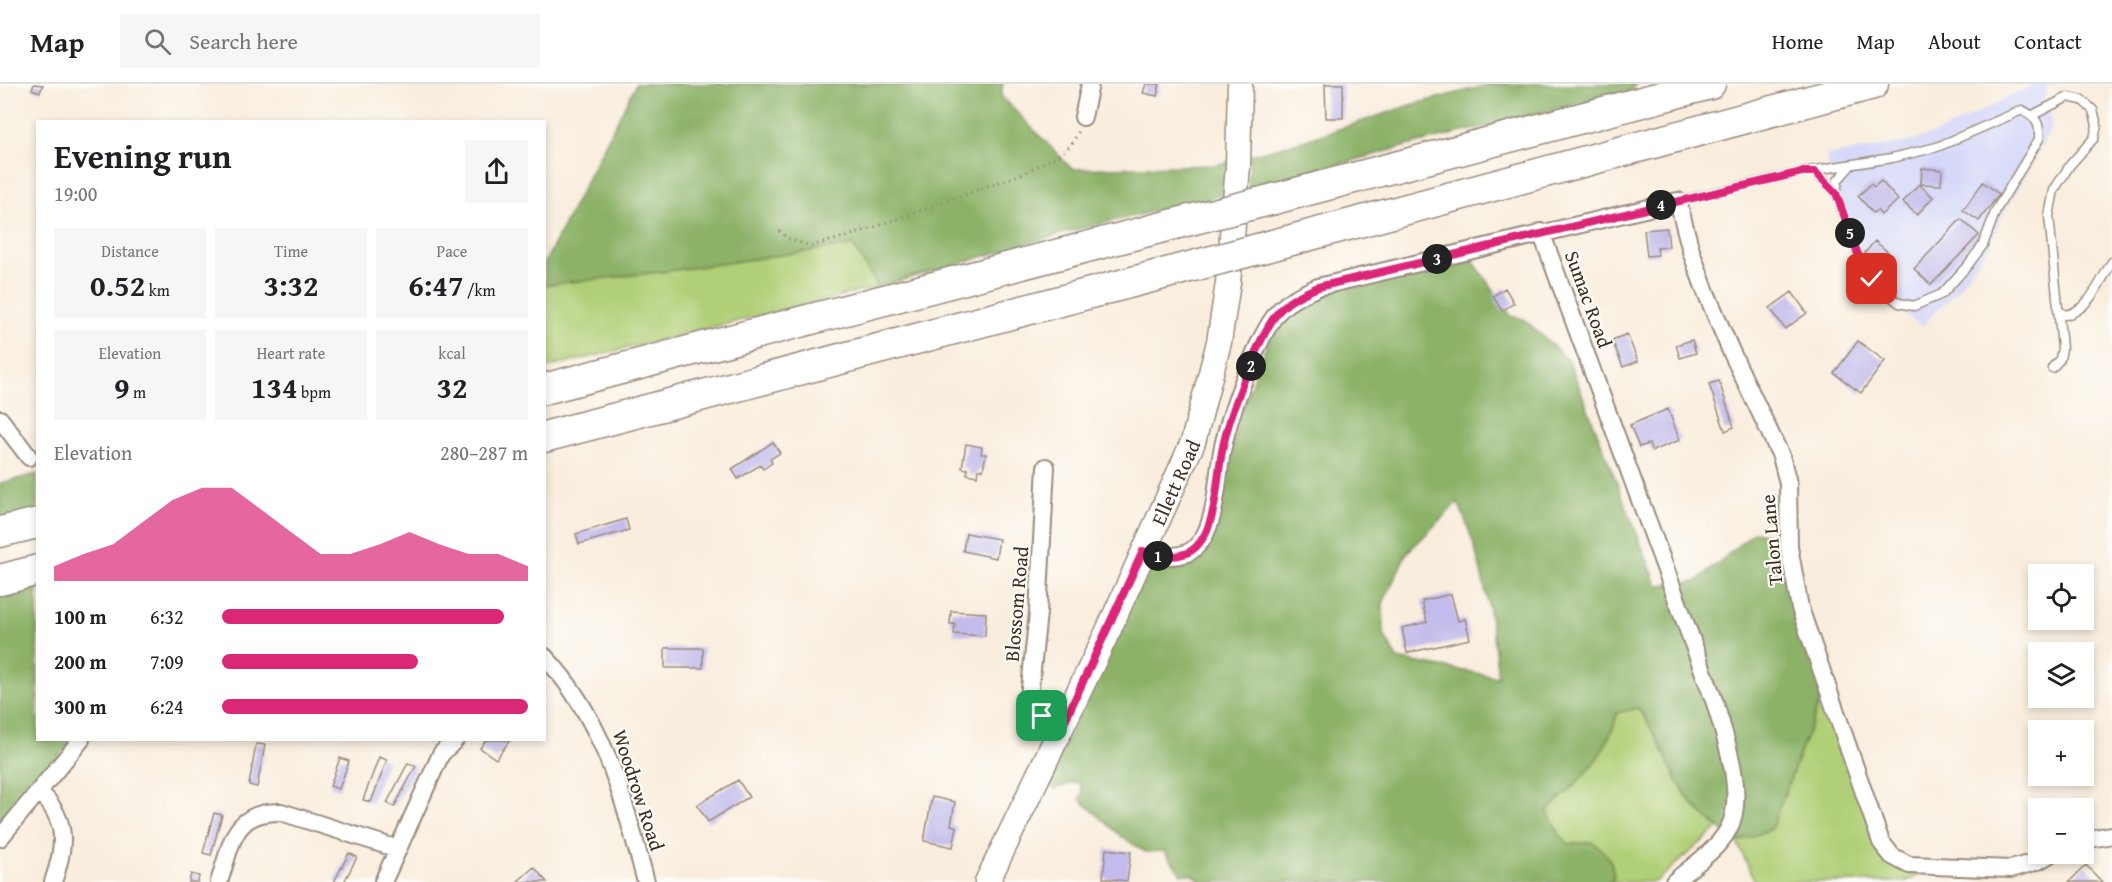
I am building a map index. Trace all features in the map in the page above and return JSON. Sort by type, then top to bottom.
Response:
[{"type":"highway","points":[[546,388],[1710,84]]},
{"type":"highway","points":[[546,435],[1273,245],[1873,84]]},
{"type":"highway","points":[[0,532],[36,523]]},
{"type":"highway","points":[[0,580],[36,571]]},
{"type":"street","points":[[1083,117],[1090,84]]},
{"type":"street","name":"Ellett Road","points":[[987,882],[1063,725],[1193,442],[1219,342],[1228,283],[1239,166],[1239,84]]},
{"type":"street","points":[[1143,551],[1158,556],[1176,555],[1194,549],[1204,536],[1215,497],[1227,432],[1255,357],[1266,332],[1281,309],[1298,296],[1318,287],[1678,201]]},
{"type":"street","name":"Talon Lane","points":[[1678,201],[1691,251],[1705,290],[1781,456],[1788,483],[1791,558],[1800,608],[1881,842],[1892,856],[1909,865],[2012,869],[2028,864]]},
{"type":"street","name":"Sumac Road","points":[[1541,232],[1715,703],[1731,768],[1736,810],[1728,830],[1715,847],[1674,882]]},
{"type":"street","points":[[0,419],[29,457]]},
{"type":"street","name":"Blossom Road","points":[[1046,467],[1038,613],[1029,697],[1030,704],[1038,713],[1063,725]]},
{"type":"street","name":"Woodrow Road","points":[[546,658],[582,703],[604,747],[646,882]]},
{"type":"street","points":[[0,838],[80,741]]},
{"type":"street","points":[[383,882],[441,754],[454,741]]},
{"type":"street","points":[[39,791],[55,807],[62,830],[60,864],[53,882]]},
{"type":"street","points":[[219,882],[235,835],[245,820],[262,812],[281,812],[398,849]]},
{"type":"street","points":[[2094,838],[2112,835]]},
{"type":"lane","points":[[2032,115],[2068,97],[2082,100],[2093,110],[2097,124],[2094,138],[2070,165],[2054,190],[2049,216],[2062,348],[2060,359],[2052,368]]},
{"type":"lane","points":[[1678,201],[1802,172],[1815,172],[1936,147],[2022,110],[2032,115],[2040,126],[2039,139],[1996,210],[1983,245],[1942,294],[1914,306],[1899,303],[1872,279],[1860,260],[1836,193],[1815,172]]},
{"type":"lane","points":[[1836,193],[1839,180],[1851,165]]},
{"type":"lane","points":[[2058,310],[2065,315],[2075,313],[2085,305],[2112,262]]},
{"type":"path","points":[[779,231],[801,244],[822,245],[1000,183],[1043,165],[1071,145],[1080,130],[1083,117]]},
{"type":"shaded area","points":[[2035,84],[2048,84],[2043,102],[2051,113],[2051,129],[2003,214],[1990,245],[1958,289],[1922,326],[1887,302],[1869,283],[1855,260],[1835,204],[1826,156],[1899,144],[1936,134]]},
{"type":"green space","points":[[636,84],[1003,84],[1001,96],[1072,169],[1215,165],[1231,161],[1228,194],[1079,229],[878,287],[853,245],[668,271],[546,285],[546,260]]},
{"type":"green space","points":[[1492,84],[1636,84],[1630,91],[1410,145],[1248,189],[1250,155],[1303,141],[1411,105]]},
{"type":"green space","points":[[853,245],[878,287],[546,368],[546,285]]},
{"type":"green space","points":[[1471,258],[1511,316],[1524,319],[1569,361],[1657,585],[1696,582],[1755,531],[1774,538],[1786,536],[1825,688],[1771,829],[1737,842],[1703,815],[1686,794],[1653,731],[1638,708],[1617,713],[1613,728],[1600,755],[1581,778],[1547,811],[1560,835],[1569,844],[1592,842],[1606,854],[1612,864],[1612,882],[1200,882],[1200,879],[1191,874],[1181,874],[1164,851],[1145,852],[1121,836],[1085,804],[1080,799],[1082,791],[1080,783],[1072,783],[1055,789],[1047,784],[1144,572],[1159,565],[1194,558],[1205,549],[1209,542],[1215,524],[1225,470],[1248,394],[1268,343],[1289,310],[1303,301],[1348,285]],"holes":[[[1458,502],[1485,588],[1498,677],[1397,659],[1383,632],[1383,603],[1406,554]]]},
{"type":"green space","points":[[36,474],[36,509],[0,518],[0,483]]},
{"type":"green space","points":[[36,587],[36,741],[71,741],[0,828],[0,597]]},
{"type":"green space","points":[[1825,688],[1878,845],[1927,871],[1905,882],[1755,882],[1737,842],[1771,829]]},
{"type":"green space","points":[[1637,708],[1653,731],[1678,782],[1696,809],[1719,827],[1655,882],[1612,882],[1614,875],[1592,842],[1569,845],[1560,835],[1547,811],[1580,778],[1599,754],[1607,741],[1617,713]]},
{"type":"building","points":[[34,84],[43,85],[40,92],[32,89]]},
{"type":"building","points":[[1146,84],[1160,84],[1157,96],[1143,93]]},
{"type":"building","points":[[1325,84],[1343,84],[1343,118],[1326,118]]},
{"type":"building","points":[[1922,168],[1942,170],[1941,185],[1921,184]]},
{"type":"building","points":[[1881,181],[1898,200],[1881,215],[1877,210],[1873,213],[1858,196],[1871,184],[1874,187]]},
{"type":"building","points":[[1983,182],[1999,194],[1979,221],[1963,210]]},
{"type":"building","points":[[1919,184],[1933,197],[1917,215],[1903,202]]},
{"type":"building","points":[[1961,219],[1979,235],[1931,285],[1914,269]]},
{"type":"building","points":[[1667,228],[1669,247],[1657,248],[1658,255],[1647,256],[1644,230]]},
{"type":"building","points":[[1875,241],[1888,252],[1876,266],[1863,255]]},
{"type":"building","points":[[1505,288],[1514,303],[1502,311],[1493,296]]},
{"type":"building","points":[[1792,292],[1807,313],[1785,329],[1770,308]]},
{"type":"building","points":[[1627,334],[1638,361],[1623,367],[1612,340]]},
{"type":"building","points":[[1692,340],[1696,353],[1680,358],[1676,345]]},
{"type":"building","points":[[1858,341],[1885,361],[1861,393],[1834,373]]},
{"type":"building","points":[[1719,381],[1734,427],[1725,431],[1709,384]]},
{"type":"building","points":[[1668,409],[1680,440],[1652,451],[1649,444],[1639,447],[1630,425]]},
{"type":"building","points":[[773,442],[780,453],[770,459],[772,463],[763,469],[760,465],[738,479],[732,469]]},
{"type":"building","points":[[966,444],[982,447],[981,454],[986,454],[983,470],[978,470],[977,476],[967,474],[968,469],[962,468]]},
{"type":"building","points":[[626,519],[629,530],[579,544],[576,534]]},
{"type":"building","points":[[966,533],[999,539],[996,558],[963,551]]},
{"type":"building","points":[[1451,594],[1458,621],[1465,619],[1470,639],[1407,653],[1402,628],[1427,622],[1422,601]]},
{"type":"building","points":[[951,611],[986,613],[985,636],[954,634],[955,624],[950,624]]},
{"type":"building","points":[[665,648],[703,648],[703,668],[665,668]]},
{"type":"building","points":[[485,741],[509,741],[496,759],[480,748]]},
{"type":"building","points":[[256,744],[265,745],[257,787],[249,785]]},
{"type":"building","points":[[379,757],[387,760],[371,802],[363,800]]},
{"type":"building","points":[[340,758],[349,761],[339,789],[330,786]]},
{"type":"building","points":[[408,763],[416,766],[394,807],[387,803]]},
{"type":"building","points":[[738,780],[749,797],[708,822],[697,805]]},
{"type":"building","points":[[932,797],[955,802],[951,825],[957,827],[953,847],[924,841]]},
{"type":"building","points":[[214,813],[222,815],[211,855],[203,853]]},
{"type":"building","points":[[1106,849],[1131,852],[1127,881],[1103,878]]},
{"type":"building","points":[[349,853],[357,857],[344,882],[334,882]]},
{"type":"building","points":[[2086,865],[2102,882],[2069,882]]},
{"type":"building","points":[[534,867],[547,882],[517,882]]},
{"type":"building","points":[[191,874],[199,876],[198,882],[189,882]]},
{"type":"route","points":[[1042,716],[1063,725],[1143,551],[1158,556],[1176,555],[1194,549],[1204,536],[1210,521],[1224,442],[1237,402],[1266,332],[1281,309],[1298,296],[1318,287],[1541,232],[1802,172],[1815,172],[1836,193],[1860,260],[1872,279]]}]
